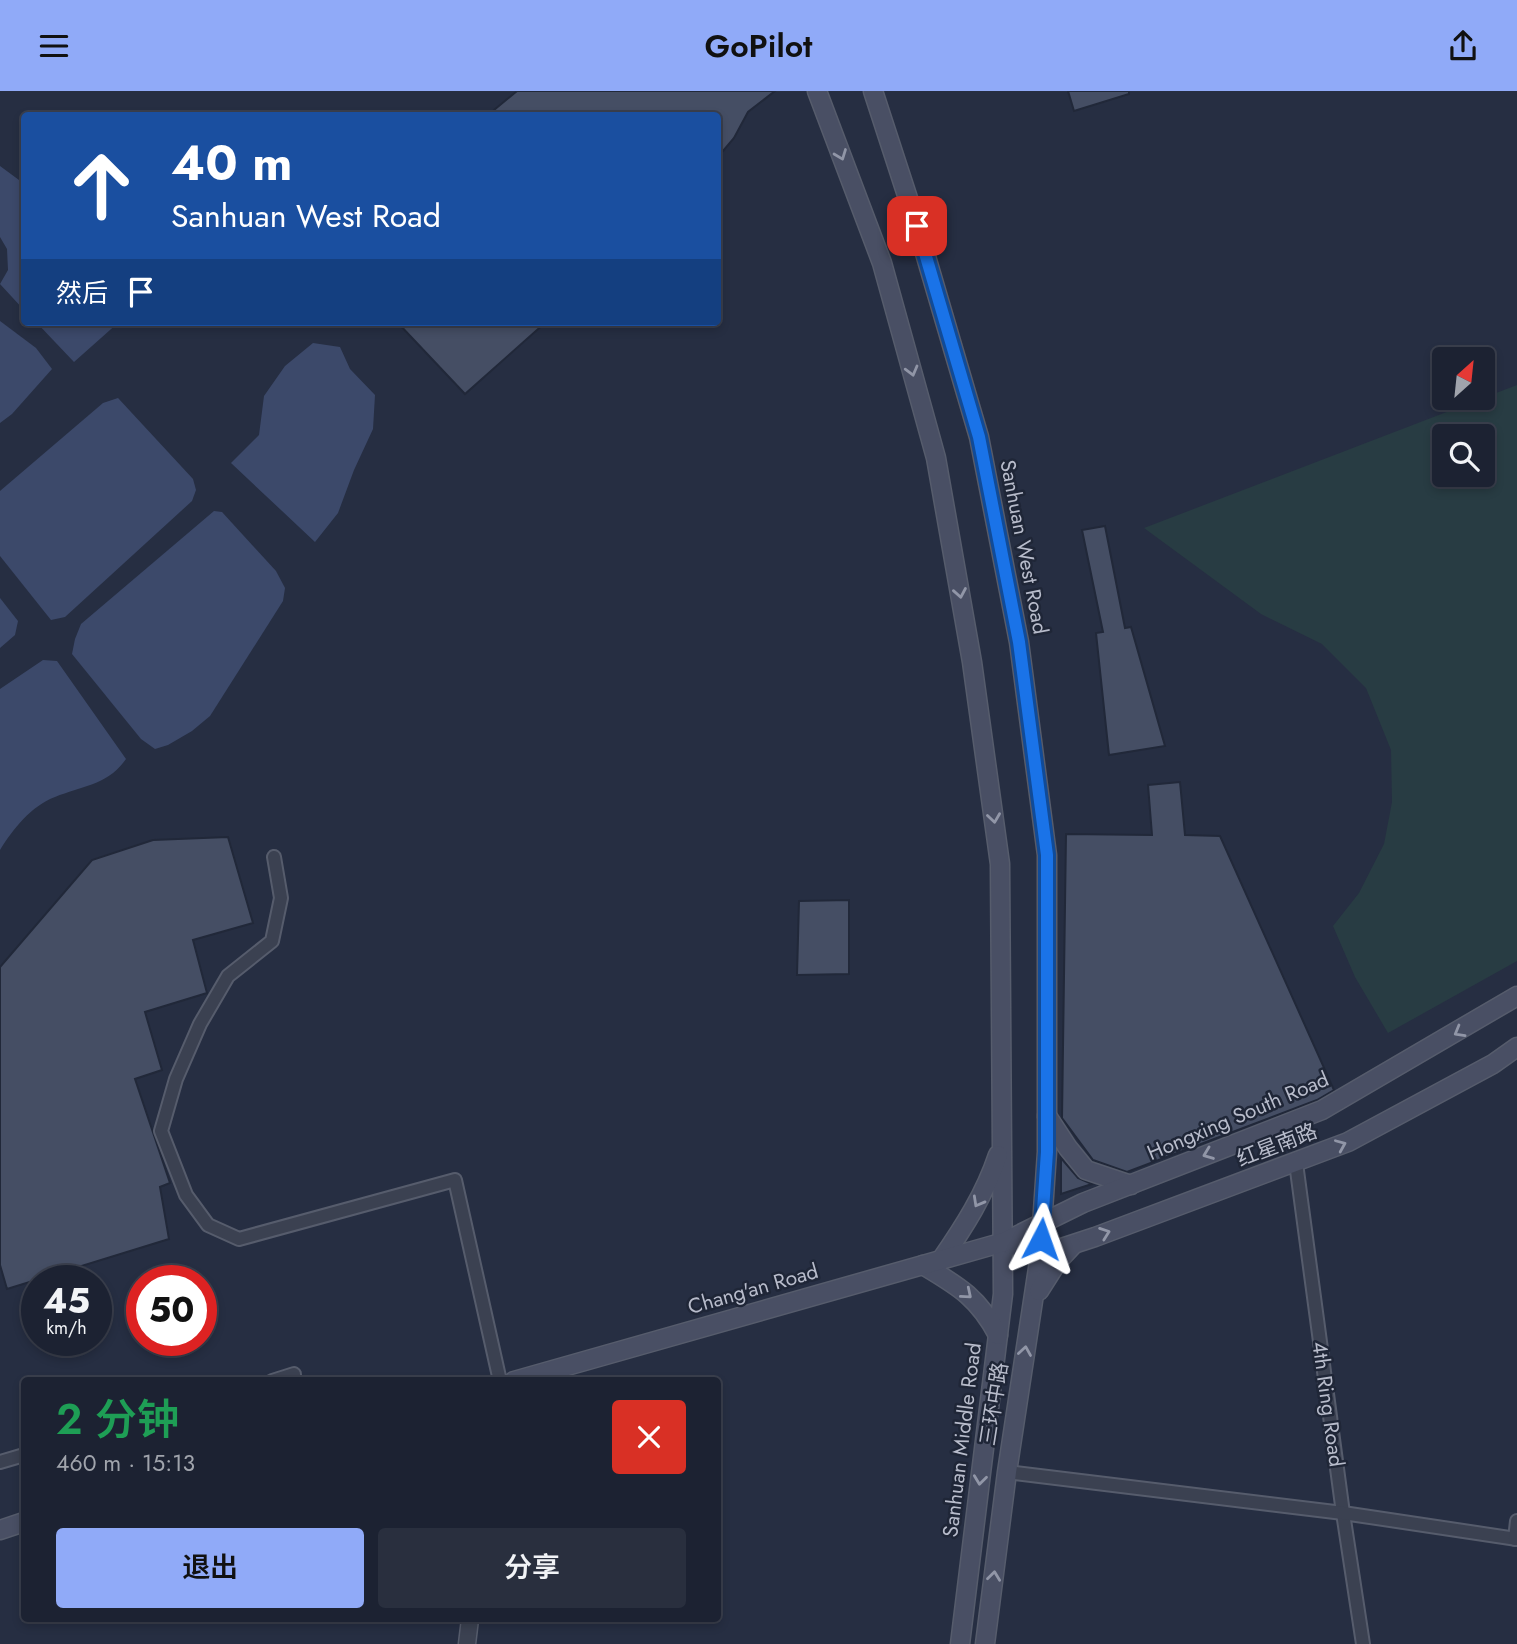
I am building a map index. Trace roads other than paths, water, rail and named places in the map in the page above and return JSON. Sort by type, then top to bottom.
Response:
[{"type":"main road","name":"Sanhuan Middle Road","points":[[817,91],[883,263],[936,458],[972,662],[1000,864],[1003,1294],[960,1644]]},
{"type":"main road","name":"Sanhuan West Road","points":[[873,91],[917,226],[979,437],[1019,642],[1047,855],[1047,1152],[1042,1223]]},
{"type":"main road","name":"Hongxing South Road","points":[[1004,1242],[1083,1203],[1322,1110],[1517,996]]},
{"type":"main road","name":"红星南路","points":[[1040,1255],[1348,1142],[1493,1064],[1517,1047]]},
{"type":"main road","points":[[1047,1116],[1068,1148],[1087,1170],[1132,1185]]},
{"type":"main road","points":[[941,1260],[965,1225],[990,1179],[1003,1139]]},
{"type":"main road","name":"三环中路","points":[[985,1644],[1007,1472],[1040,1255],[1042,1223]]},
{"type":"main road","points":[[1004,1242],[1040,1255]]},
{"type":"main road","name":"Chang'an Road","points":[[528,1377],[1004,1242]]},
{"type":"main road","points":[[1031,1310],[1043,1282],[1074,1244]]},
{"type":"main road","points":[[923,1265],[978,1303],[998,1335]]},
{"type":"main road","points":[[0,1529],[21,1524]]},
{"type":"street","points":[[274,857],[281,898],[272,941],[228,976],[200,1024],[176,1079],[161,1131],[186,1195],[208,1225],[239,1238],[455,1180],[499,1377]]},
{"type":"street","name":"4th Ring Road","points":[[1296,1163],[1363,1644]]},
{"type":"street","points":[[285,1377],[294,1374]]},
{"type":"street","points":[[0,1462],[21,1456]]},
{"type":"street","points":[[1007,1472],[1343,1513],[1516,1539],[1517,1521]]},
{"type":"street","points":[[467,1644],[470,1622]]},
{"type":"water","points":[[0,166],[21,183],[21,307],[0,284],[8,270],[7,249],[0,237]]},
{"type":"water","points":[[0,321],[36,348],[52,369],[12,414],[0,423]]},
{"type":"water","points":[[40,326],[114,326],[74,362]]},
{"type":"water","points":[[313,343],[340,347],[350,369],[375,395],[373,429],[338,513],[315,542],[231,463],[259,435],[264,396],[285,366]]},
{"type":"water","points":[[118,398],[193,479],[196,490],[192,501],[65,617],[51,620],[0,556],[0,491],[103,403]]},
{"type":"water","points":[[214,511],[222,512],[276,571],[285,588],[283,601],[210,716],[192,731],[155,749],[141,739],[72,654],[75,639],[81,624]]},
{"type":"water","points":[[0,598],[18,621],[15,635],[0,648]]},
{"type":"water","points":[[43,660],[57,661],[126,759],[103,780],[38,806],[17,826],[0,850],[0,689]]}]
